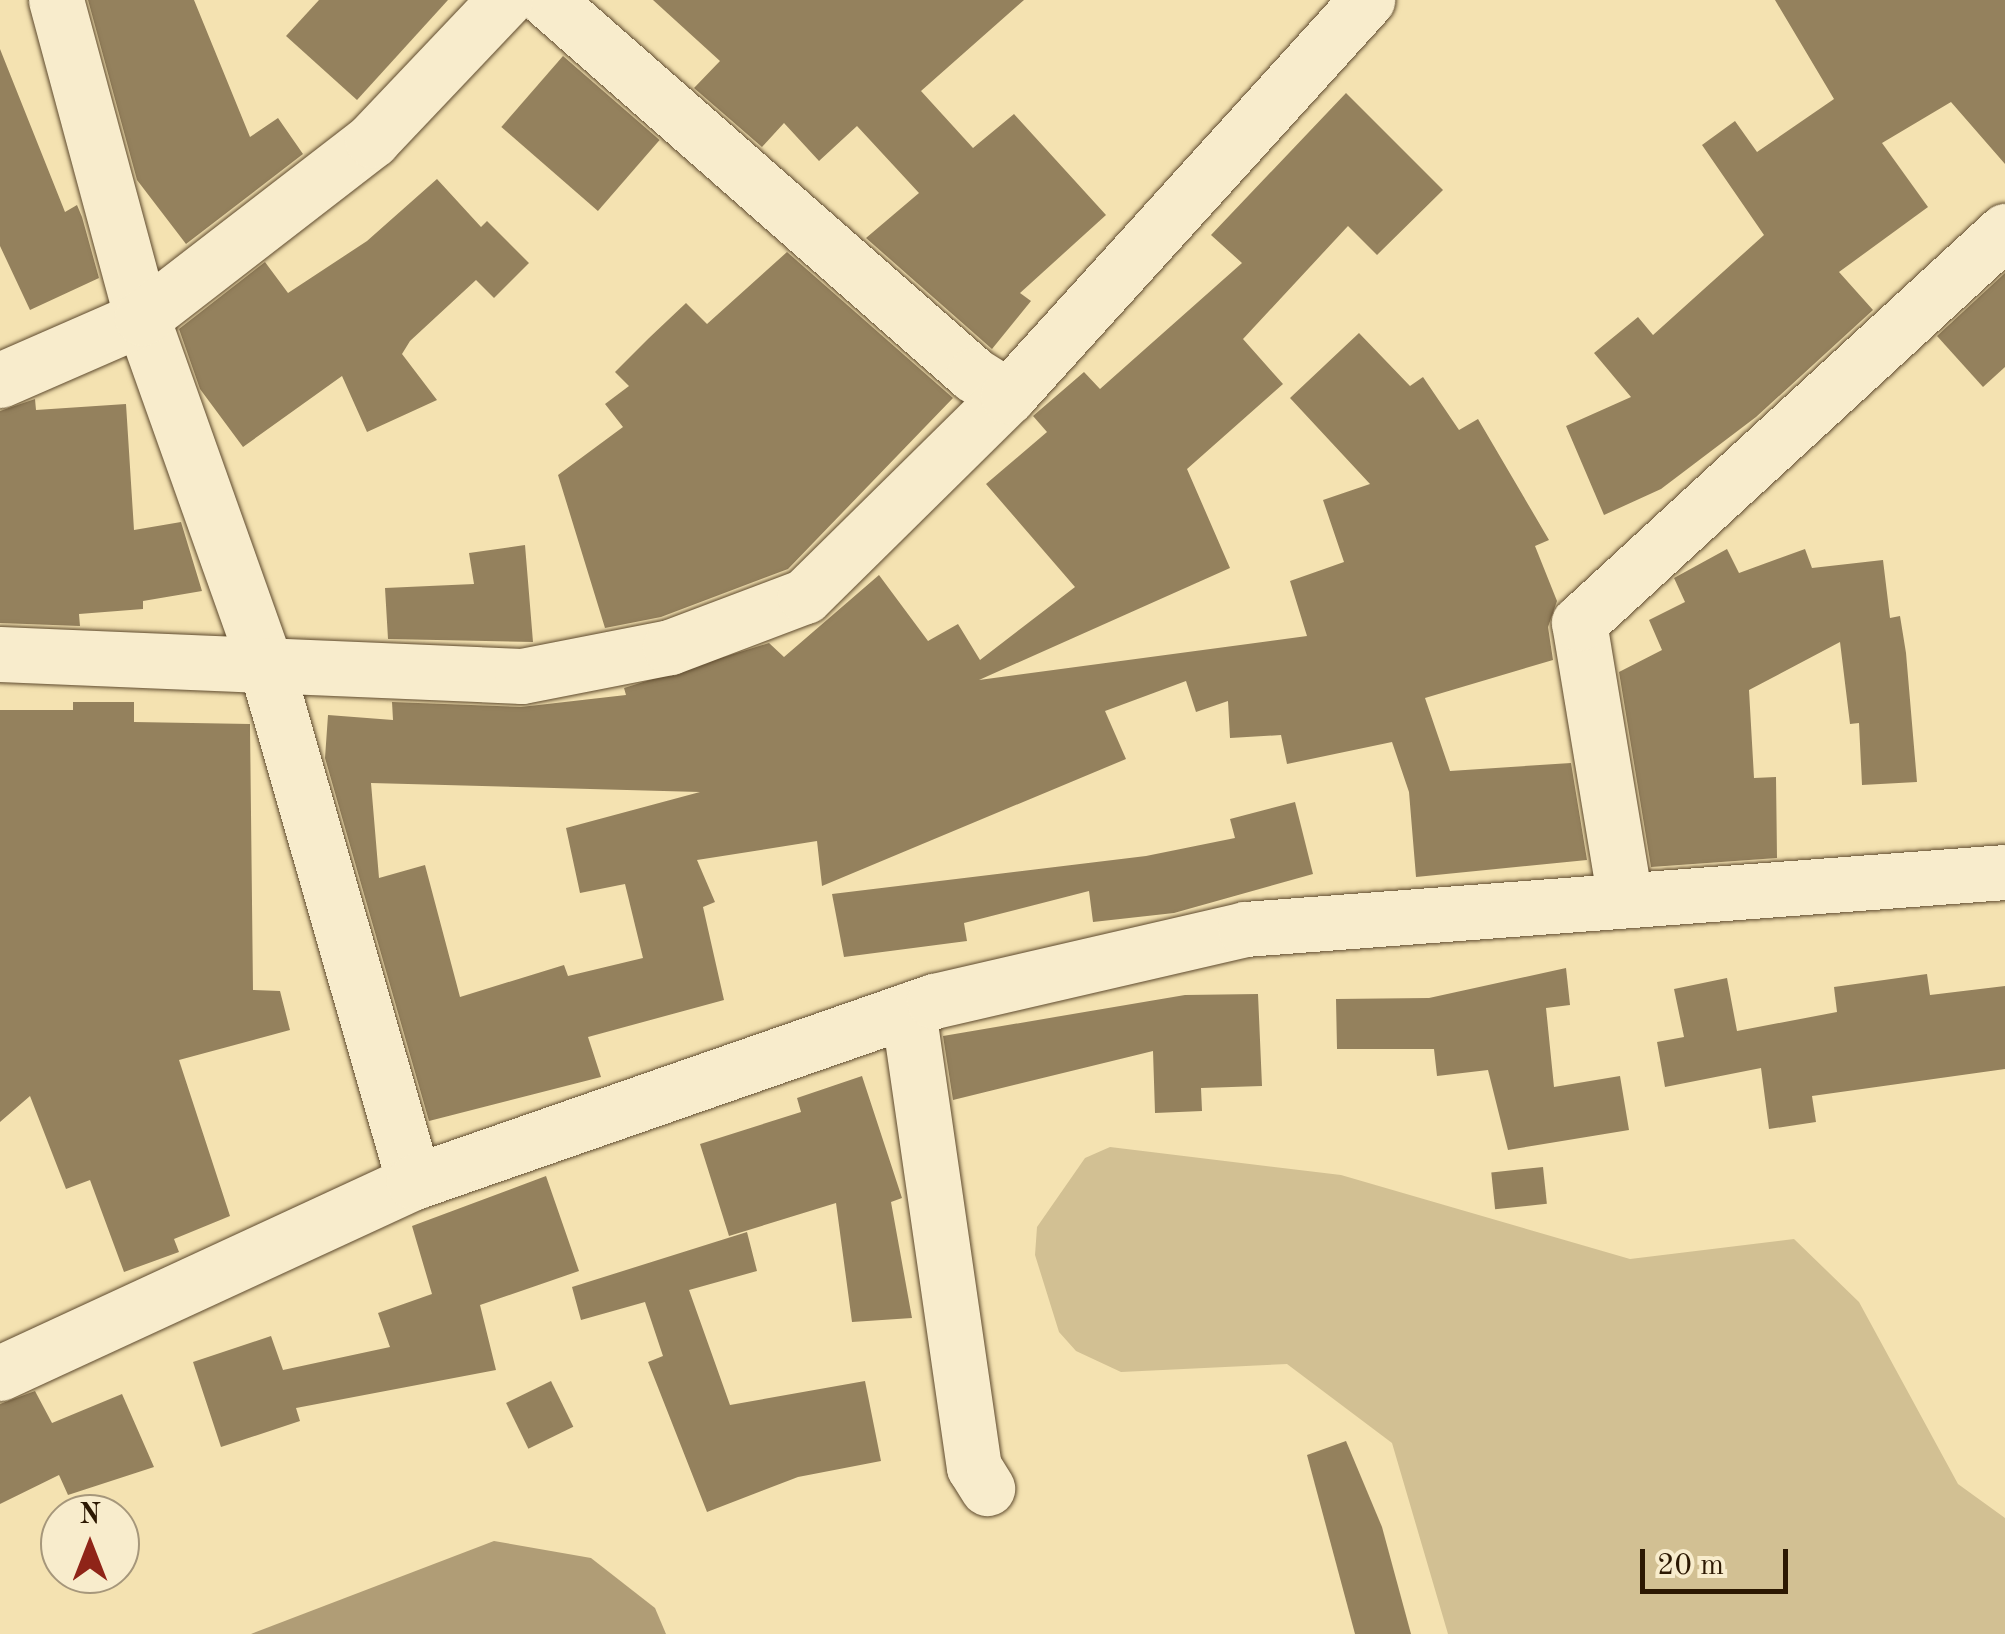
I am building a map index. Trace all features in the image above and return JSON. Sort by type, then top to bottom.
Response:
[{"type":"street","points":[[56,0],[142,318],[266,666],[414,1182]]},
{"type":"street","points":[[0,380],[142,318],[372,140],[505,0]]},
{"type":"street","points":[[547,0],[974,375],[1008,396]]},
{"type":"street","points":[[0,654],[522,676],[670,647],[806,596],[1008,396],[1367,0]]},
{"type":"street","points":[[1625,900],[1578,623],[2005,232]]},
{"type":"street","points":[[0,1373],[414,1182],[908,1010],[1246,928],[2005,872]]},
{"type":"street","points":[[908,1010],[974,1467],[987,1488]]},
{"type":"shaded area","points":[[1110,1147],[1341,1175],[1630,1259],[1794,1239],[1859,1302],[1958,1484],[2005,1518],[2005,1634],[1448,1634],[1392,1443],[1287,1364],[1121,1372],[1076,1351],[1059,1332],[1035,1255],[1037,1227],[1085,1158]]},
{"type":"shaded area","points":[[494,1541],[591,1558],[655,1608],[666,1634],[251,1634]]},
{"type":"building","points":[[88,0],[194,0],[250,137],[278,118],[303,154],[186,244],[137,180]]},
{"type":"building","points":[[319,0],[448,0],[357,100],[286,36]]},
{"type":"building","points":[[653,0],[1024,0],[921,91],[973,148],[1014,114],[1106,215],[1020,293],[1031,301],[992,349],[866,238],[919,193],[857,126],[819,161],[784,123],[762,147],[694,88],[720,61]]},
{"type":"building","points":[[1775,0],[2005,0],[2005,164],[1951,102],[1882,143],[1928,207],[1839,272],[1873,310],[1756,417],[1661,489],[1604,515],[1566,426],[1631,397],[1594,353],[1638,317],[1653,335],[1764,235],[1702,145],[1735,121],[1757,152],[1834,99]]},
{"type":"building","points":[[0,49],[65,212],[77,205],[99,278],[30,310],[0,246]]},
{"type":"building","points":[[563,56],[660,140],[598,211],[501,127]]},
{"type":"building","points":[[1346,93],[1443,190],[1377,255],[1348,226],[1243,339],[1283,384],[1187,469],[1230,568],[979,680],[1307,636],[1290,581],[1344,562],[1323,500],[1370,484],[1290,398],[1359,333],[1410,386],[1423,377],[1459,430],[1478,419],[1549,540],[1535,546],[1557,601],[1548,627],[1553,660],[1425,698],[1450,771],[1571,763],[1587,860],[1416,877],[1409,792],[1392,742],[1287,764],[1281,735],[1230,738],[1228,701],[1196,712],[1186,681],[1105,711],[1126,759],[822,886],[817,841],[697,860],[715,902],[703,907],[724,1000],[588,1037],[601,1077],[429,1121],[325,758],[328,715],[393,720],[392,702],[521,707],[626,695],[624,688],[769,643],[784,657],[879,575],[928,641],[958,624],[980,660],[1075,587],[986,484],[1047,432],[1033,416],[1084,372],[1100,389],[1242,263],[1211,235]],"holes":[[[371,783],[700,792],[566,828],[580,893],[625,884],[643,958],[568,976],[564,965],[460,997],[425,865],[379,878]]]},
{"type":"building","points":[[437,179],[481,227],[487,221],[529,263],[494,298],[476,280],[410,341],[402,354],[437,400],[367,432],[342,376],[243,447],[200,389],[179,329],[265,262],[288,293],[367,241]]},
{"type":"building","points":[[787,252],[953,398],[788,569],[661,617],[605,628],[558,475],[623,427],[605,404],[629,386],[615,372],[649,338],[686,303],[707,324]]},
{"type":"building","points":[[2005,273],[2005,367],[1983,387],[1937,336]]},
{"type":"building","points":[[35,399],[36,410],[126,404],[134,530],[181,522],[202,591],[143,601],[143,609],[79,614],[80,626],[0,623],[0,411]]},
{"type":"building","points":[[525,545],[533,642],[388,639],[385,588],[474,584],[469,553]]},
{"type":"building","points":[[1727,549],[1739,573],[1805,549],[1812,568],[1883,560],[1890,618],[1900,616],[1906,653],[1917,782],[1862,785],[1859,723],[1850,724],[1840,642],[1749,690],[1754,778],[1776,777],[1777,858],[1651,867],[1619,672],[1662,650],[1649,620],[1685,602],[1674,578]]},
{"type":"building","points":[[73,702],[134,702],[134,722],[250,724],[253,990],[280,991],[290,1030],[179,1060],[230,1216],[174,1239],[179,1252],[124,1272],[90,1180],[66,1189],[30,1096],[0,1122],[0,710],[73,710]]},
{"type":"building","points":[[1295,802],[1313,874],[1174,913],[1093,922],[1089,891],[964,923],[967,941],[844,957],[832,894],[1146,856],[1235,838],[1230,819]]},
{"type":"building","points":[[1566,968],[1570,1005],[1546,1008],[1554,1087],[1620,1076],[1629,1130],[1508,1150],[1488,1070],[1437,1076],[1434,1049],[1337,1049],[1336,999],[1429,998]]},
{"type":"building","points":[[1927,974],[1930,995],[2005,986],[2005,1069],[1812,1096],[1816,1122],[1769,1129],[1761,1068],[1665,1087],[1657,1042],[1684,1037],[1674,989],[1727,978],[1737,1031],[1837,1012],[1834,987]]},
{"type":"building","points":[[1258,994],[1262,1086],[1201,1088],[1202,1111],[1155,1113],[1153,1051],[953,1100],[943,1036],[1185,995]]},
{"type":"building","points":[[862,1076],[902,1198],[891,1202],[912,1318],[852,1322],[836,1203],[729,1236],[700,1144],[801,1112],[797,1098]]},
{"type":"building","points":[[1543,1167],[1547,1204],[1495,1209],[1491,1172]]},
{"type":"building","points":[[546,1176],[579,1271],[480,1305],[496,1370],[296,1408],[300,1421],[221,1447],[193,1362],[271,1336],[283,1370],[390,1347],[378,1313],[432,1294],[412,1226]]},
{"type":"building","points":[[747,1232],[757,1271],[689,1290],[730,1405],[865,1381],[881,1461],[798,1477],[707,1512],[648,1362],[663,1356],[645,1302],[581,1320],[572,1287]]},
{"type":"building","points":[[551,1381],[573,1427],[528,1449],[506,1403]]},
{"type":"building","points":[[35,1391],[52,1423],[122,1394],[154,1467],[71,1494],[59,1475],[0,1504],[0,1404]]},
{"type":"building","points":[[1346,1441],[1382,1527],[1411,1634],[1355,1634],[1307,1455]]}]
